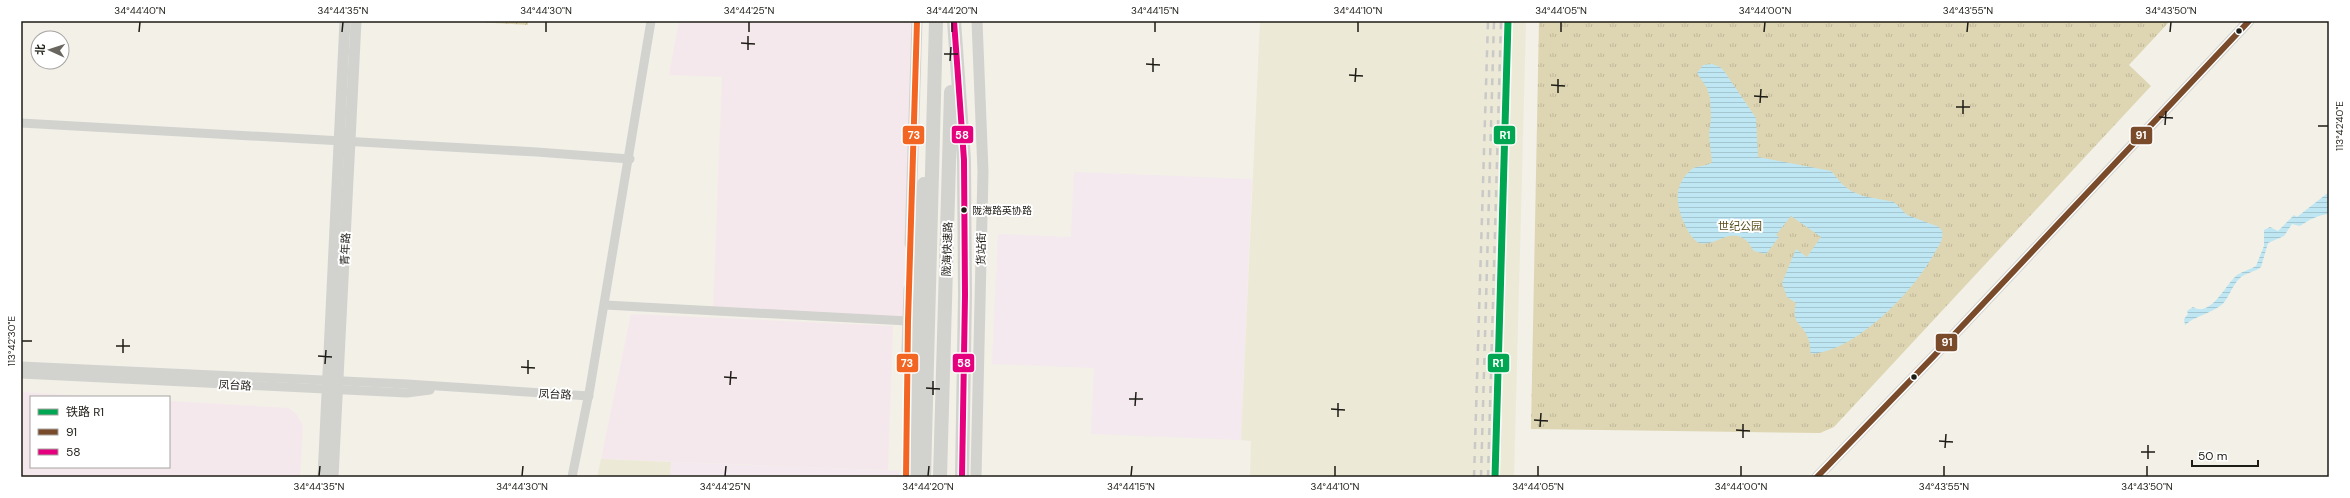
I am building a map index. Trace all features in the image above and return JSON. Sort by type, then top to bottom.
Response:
[{"type":"highway","name":"陇海快速路","points":[[924,477],[936,21]]},
{"type":"highway","name":"陇海快速路","points":[[940,477],[953,21]]},
{"type":"highway","points":[[953,21],[964,160],[965,295],[962,477]]},
{"type":"highway","points":[[911,477],[917,235],[934,84]]},
{"type":"street","name":"青年路","points":[[345,21],[345,141]]},
{"type":"street","name":"青年路","points":[[333,477],[333,385],[345,141],[356,21]]},
{"type":"street","points":[[572,477],[589,396],[605,305],[630,159],[651,21]]},
{"type":"street","points":[[906,477],[908,321],[917,21]]},
{"type":"street","name":"货站街","points":[[976,477],[983,172],[978,21]]},
{"type":"street","points":[[1817,477],[1939,352],[2249,21]]},
{"type":"street","points":[[21,123],[630,159]]},
{"type":"street","points":[[605,305],[908,321]]},
{"type":"street","name":"凤台路","points":[[21,366],[333,385],[406,393],[449,388],[589,396]]},
{"type":"street","name":"凤台路","points":[[21,374],[333,385]]},
{"type":"street","name":"青年路","points":[[323,477],[333,385]]},
{"type":"shaded area","points":[[679,21],[916,21],[904,317],[713,310],[722,77],[669,75]]},
{"type":"shaded area","points":[[1260,21],[1526,21],[1514,477],[1250,477],[1251,441],[1241,440]]},
{"type":"shaded area","points":[[1074,172],[1252,179],[1241,440],[1091,434],[1094,368],[992,364],[998,234],[1071,237]]},
{"type":"shaded area","points":[[631,314],[893,326],[888,470],[601,459]]},
{"type":"shaded area","points":[[21,392],[87,396],[30,396],[30,468],[170,468],[170,401],[289,408],[297,415],[303,426],[300,477],[21,477]]},
{"type":"shaded area","points":[[601,459],[671,462],[670,477],[597,477]]},
{"type":"shaded area","points":[[671,462],[899,471],[899,477],[670,477]]},
{"type":"green space","points":[[464,21],[528,21],[528,25]]},
{"type":"green space","name":"世纪公园","points":[[1539,21],[2170,21],[2129,65],[2151,86],[1834,427],[1820,433],[1531,429]]},
{"type":"water","points":[[1712,64],[1720,67],[1724,71],[1756,118],[1758,157],[1831,171],[1842,184],[1851,191],[1863,196],[1894,202],[1907,215],[1939,227],[1942,231],[1939,246],[1925,269],[1898,302],[1864,331],[1846,342],[1828,350],[1811,354],[1810,344],[1806,333],[1796,320],[1796,303],[1787,297],[1782,283],[1796,249],[1807,257],[1821,237],[1791,216],[1776,235],[1779,237],[1766,254],[1754,251],[1747,241],[1741,237],[1735,236],[1729,236],[1712,242],[1699,243],[1688,232],[1681,216],[1678,194],[1682,181],[1692,169],[1708,165],[1712,162],[1709,135],[1711,118],[1710,98],[1707,88],[1697,73],[1703,65]]},
{"type":"water","points":[[2329,192],[2329,214],[2317,217],[2300,226],[2292,224],[2284,236],[2268,243],[2261,267],[2240,278],[2223,303],[2216,309],[2193,319],[2185,325],[2184,319],[2188,314],[2187,311],[2193,307],[2200,309],[2206,308],[2217,299],[2236,276],[2256,266],[2264,246],[2264,230],[2270,227],[2278,231],[2294,215],[2297,217]]},
{"type":"railway","points":[[1474,477],[1488,21]]},
{"type":"railway","points":[[1481,477],[1494,21]]},
{"type":"railway","points":[[1488,477],[1501,21]]},
{"type":"rail line","name":"R1","points":[[1495,477],[1508,21]]},
{"type":"transit line","name":"73","points":[[906,477],[908,321],[917,21]]},
{"type":"transit line","name":"58","points":[[954,21],[964,160],[965,295],[962,477]]},
{"type":"transit line","name":"91","points":[[1817,477],[1933,357],[2249,21]]},
{"type":"place","name":"陇海路英协路","points":[[964,210]]}]
